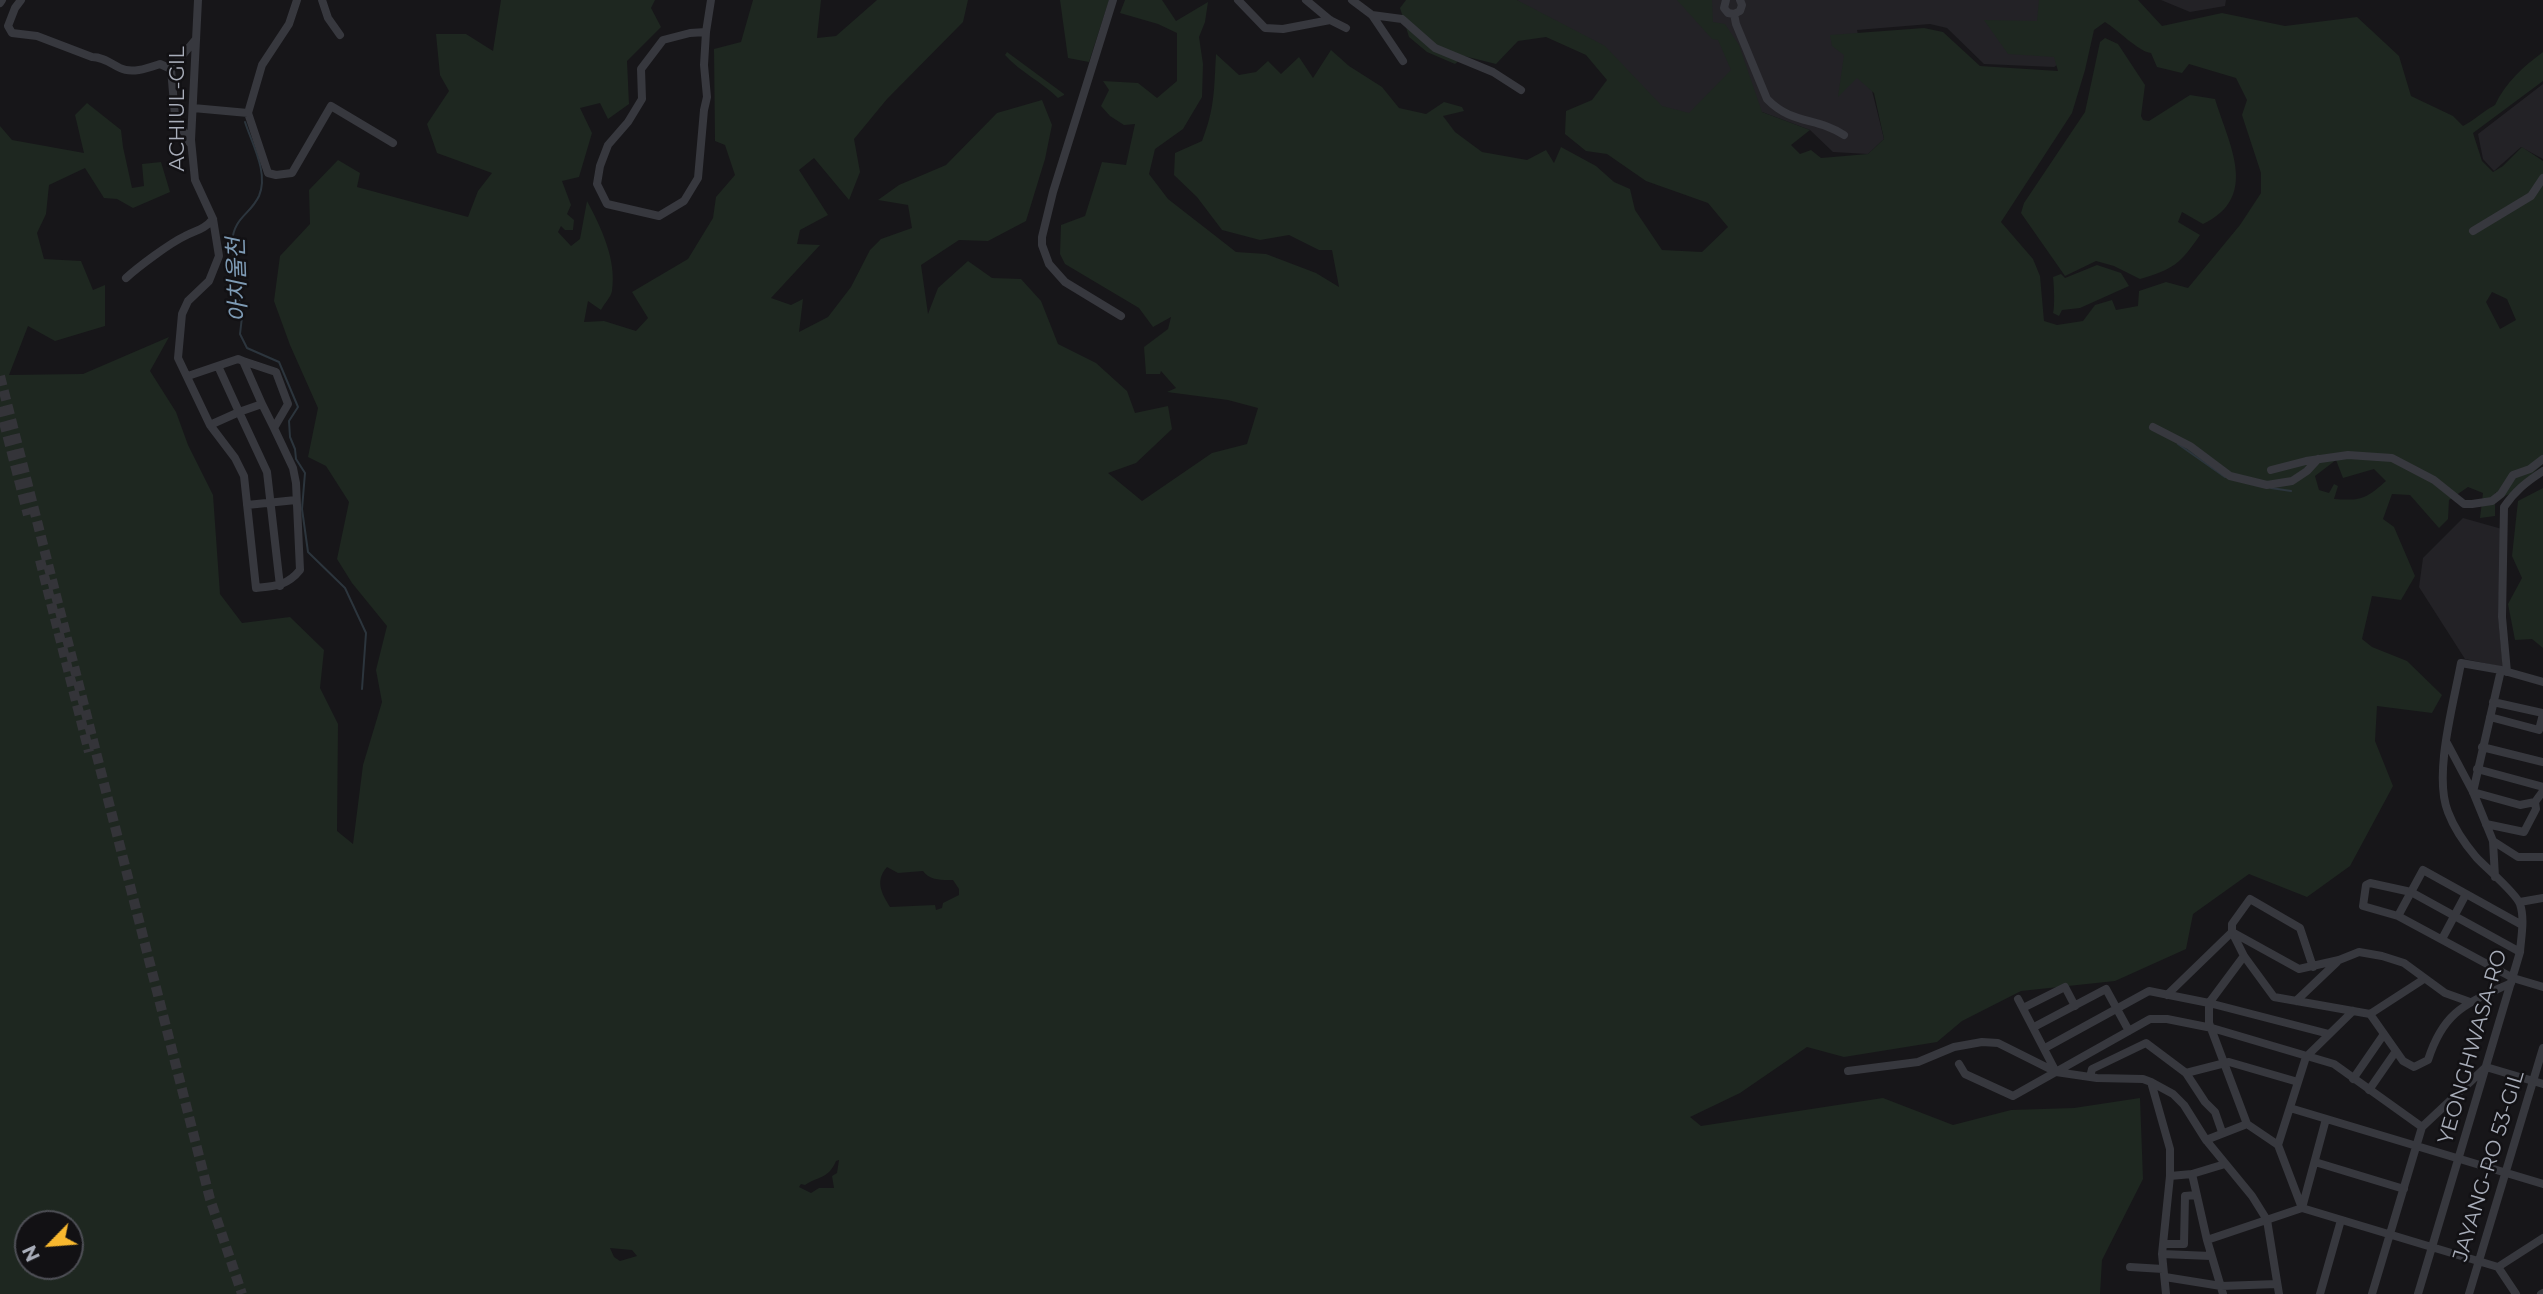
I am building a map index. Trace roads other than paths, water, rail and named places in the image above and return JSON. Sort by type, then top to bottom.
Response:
[{"type":"street","points":[[21,0],[8,26],[12,33],[37,36],[92,57],[101,57],[123,70],[141,70],[160,64],[171,69]]},
{"type":"street","name":"ACHIUL-GIL","points":[[198,0],[192,147],[195,180],[213,219],[219,256],[209,281],[188,301],[182,314],[178,358],[209,425],[235,458],[244,476],[256,587],[279,586]]},
{"type":"street","points":[[297,0],[289,24],[262,65],[248,113],[268,173],[286,175],[296,169],[331,106],[393,143]]},
{"type":"street","points":[[322,0],[328,18],[340,35]]},
{"type":"street","points":[[706,32],[663,40],[641,69],[642,99],[628,122],[608,145],[600,166],[597,184],[607,204],[659,216],[684,201],[698,178],[707,97],[704,65],[711,0]]},
{"type":"street","points":[[1113,0],[1053,192],[1042,237],[1046,257],[1060,277],[1079,292],[1121,316]]},
{"type":"street","points":[[1238,0],[1265,28],[1283,29],[1330,20]]},
{"type":"street","points":[[1306,0],[1330,20],[1346,28]]},
{"type":"street","points":[[1352,0],[1372,15],[1404,61]]},
{"type":"street","points":[[1726,0],[1724,9],[1734,14],[1740,11],[1740,0]]},
{"type":"street","points":[[1734,14],[1767,99],[1798,120],[1830,126],[1844,135]]},
{"type":"street","points":[[1372,15],[1402,19],[1435,48],[1493,72],[1521,90]]},
{"type":"street","points":[[192,147],[175,116],[171,69],[196,38]]},
{"type":"street","points":[[193,108],[248,113]]},
{"type":"street","points":[[2473,231],[2531,196],[2543,177]]},
{"type":"street","points":[[126,278],[175,242],[199,232],[213,219]]},
{"type":"street","points":[[188,376],[238,359],[276,372],[288,404],[274,428]]},
{"type":"street","points":[[218,366],[267,472],[279,586],[290,582],[300,570],[293,468],[243,360]]},
{"type":"street","points":[[209,425],[262,404]]},
{"type":"street","points":[[2153,427],[2190,446],[2230,476],[2261,484],[2292,481],[2318,459]]},
{"type":"street","points":[[2270,470],[2348,455],[2392,458],[2434,480],[2464,504],[2472,505],[2492,501],[2501,494],[2513,475],[2530,469],[2543,459]]},
{"type":"street","points":[[2473,792],[2493,702],[2504,671],[2504,507],[2522,484],[2543,471]]},
{"type":"street","points":[[247,505],[296,500]]},
{"type":"street","points":[[2542,895],[2520,902],[2495,877],[2462,839],[2447,810],[2442,785],[2446,743],[2461,663],[2543,682]]},
{"type":"street","points":[[2490,717],[2539,730],[2543,714],[2493,702]]},
{"type":"street","points":[[2446,743],[2473,792],[2493,841],[2495,877]]},
{"type":"street","points":[[2482,747],[2543,762]]},
{"type":"street","points":[[2477,769],[2543,789],[2524,832],[2486,824]]},
{"type":"street","points":[[2473,792],[2520,804],[2535,802]]},
{"type":"street","points":[[2493,841],[2518,857],[2543,857]]},
{"type":"street","points":[[2398,916],[2423,870],[2522,925]]},
{"type":"street","points":[[2520,952],[2411,892],[2370,883],[2367,885],[2363,906],[2398,916],[2512,980],[2543,987]]},
{"type":"street","points":[[2442,939],[2466,894]]},
{"type":"street","points":[[2313,967],[2300,928],[2250,899],[2232,924],[2232,932],[2244,956],[2274,997],[2370,1014],[2424,979]]},
{"type":"street","name":"YEONGHWASA-RO","points":[[2418,1294],[2520,952],[2520,902]]},
{"type":"street","points":[[2232,932],[2299,969],[2339,960],[2359,952],[2382,956],[2404,963],[2445,993],[2470,1002]]},
{"type":"street","points":[[2167,995],[2232,932]]},
{"type":"street","points":[[2244,956],[2209,1003],[2212,1028],[2246,1124],[2278,1145],[2302,1208]]},
{"type":"street","points":[[2296,1001],[2339,960]]},
{"type":"street","points":[[2370,1014],[2403,1061],[2414,1067],[2428,1060],[2436,1036],[2448,1019],[2470,1002],[2512,980]]},
{"type":"street","points":[[2023,1008],[2065,987],[2075,1006]]},
{"type":"street","points":[[2034,1027],[2106,989],[2129,1031]]},
{"type":"street","points":[[2045,1048],[2149,991],[2209,1003],[2329,1034]]},
{"type":"street","points":[[2018,999],[2056,1072]]},
{"type":"street","points":[[2278,1145],[2306,1057],[2353,1011]]},
{"type":"street","points":[[1959,1064],[1965,1073],[2013,1096],[2150,1018],[2167,1019],[2212,1028],[2333,1064],[2422,1127]]},
{"type":"street","points":[[2353,1079],[2384,1034]]},
{"type":"street","points":[[1848,1071],[1918,1062],[1954,1047],[1982,1042],[1998,1043],[2056,1072],[2090,1077],[2143,1079],[2151,1082],[2173,1094],[2184,1105],[2206,1140],[2252,1196],[2267,1220],[2279,1294]]},
{"type":"street","points":[[2090,1077],[2092,1069],[2146,1044],[2186,1073],[2215,1112],[2222,1132]]},
{"type":"street","name":"JAYANG-RO 53-GIL","points":[[2469,1294],[2543,1048]]},
{"type":"street","points":[[2369,1090],[2396,1051]]},
{"type":"street","points":[[2186,1073],[2229,1062],[2298,1082]]},
{"type":"street","points":[[2372,1294],[2422,1127],[2486,1067],[2543,1084]]},
{"type":"street","points":[[2151,1082],[2169,1149],[2162,1254],[2166,1294]]},
{"type":"street","points":[[2290,1108],[2543,1184]]},
{"type":"street","points":[[2302,1208],[2326,1119]]},
{"type":"street","points":[[2206,1140],[2246,1124]]},
{"type":"street","points":[[2315,1162],[2404,1189]]},
{"type":"street","points":[[2169,1176],[2192,1174],[2225,1164]]},
{"type":"street","points":[[2192,1174],[2211,1256],[2222,1290]]},
{"type":"street","points":[[2163,1244],[2184,1244],[2185,1196],[2196,1195]]},
{"type":"street","points":[[2207,1240],[2302,1208],[2498,1267],[2516,1294]]},
{"type":"street","points":[[2320,1294],[2341,1220]]},
{"type":"street","points":[[2498,1267],[2543,1238]]},
{"type":"street","points":[[2162,1254],[2211,1256]]},
{"type":"street","points":[[2130,1267],[2164,1273],[2222,1290],[2277,1284]]},
{"type":"street","points":[[2196,1282],[2196,1294]]},
{"type":"waterway","name":"아치울천","points":[[245,122],[261,168],[262,187],[259,196],[239,221],[233,234],[242,317],[240,334],[247,348],[279,362],[298,407],[289,421],[290,437],[296,459],[305,473],[302,509],[308,552],[345,588],[366,633],[362,689]]},
{"type":"waterway","points":[[2178,444],[2225,477]]},
{"type":"waterway","points":[[2271,488],[2291,491]]},
{"type":"tunnel","points":[[0,376],[210,1199],[242,1294]]},
{"type":"tunnel","points":[[0,407],[28,515]]},
{"type":"tunnel","points":[[40,560],[89,752]]}]
